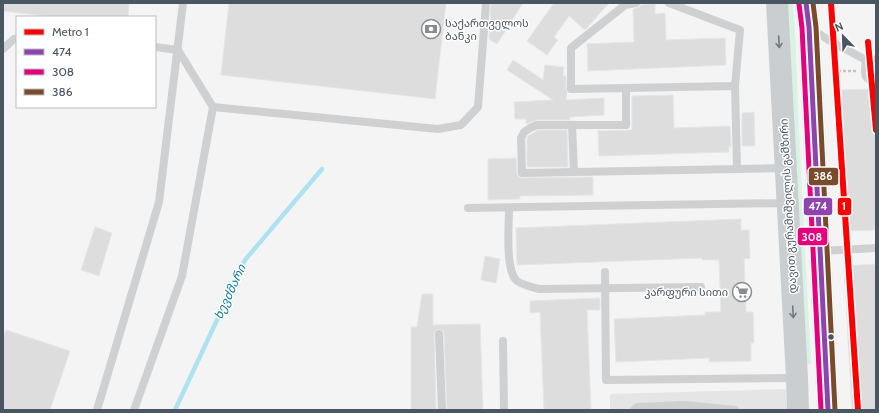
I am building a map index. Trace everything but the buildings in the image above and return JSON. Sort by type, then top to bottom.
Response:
[{"type":"main road","name":"დავით გურამიშვილის გამზირი","points":[[777,3],[798,410]]},
{"type":"main road","points":[[806,3],[809,27],[828,410]]},
{"type":"lane","points":[[97,410],[159,202],[183,3]]},
{"type":"lane","points":[[213,107],[438,129],[461,125],[478,108],[486,3]]},
{"type":"lane","points":[[636,3],[625,5],[571,48],[571,89],[735,86]]},
{"type":"lane","points":[[669,3],[740,30],[735,86],[737,169]]},
{"type":"lane","points":[[809,27],[830,41],[866,60],[876,59]]},
{"type":"lane","points":[[3,49],[14,39],[16,39]]},
{"type":"lane","points":[[156,47],[178,50]]},
{"type":"lane","points":[[134,410],[182,276],[213,107],[178,50]]},
{"type":"lane","points":[[866,60],[864,72],[866,78],[876,85]]},
{"type":"lane","points":[[626,88],[626,125],[537,125],[524,132],[521,138],[522,173],[786,168]]},
{"type":"lane","points":[[572,125],[574,172]]},
{"type":"lane","points":[[468,208],[787,203]]},
{"type":"lane","points":[[509,208],[508,248],[512,273],[516,280],[523,284],[539,289],[701,287]]},
{"type":"lane","points":[[820,251],[876,248]]},
{"type":"lane","points":[[605,272],[606,380],[797,378]]},
{"type":"lane","points":[[439,334],[442,410]]},
{"type":"lane","points":[[503,341],[504,410]]},
{"type":"lane","points":[[634,410],[637,407],[684,404],[735,410]]},
{"type":"path","points":[[833,71],[864,72]]},
{"type":"shaded area","points":[[786,389],[787,410],[610,410],[610,394]]},
{"type":"green space","points":[[785,3],[793,3],[795,30],[811,364],[800,364]]},
{"type":"waterway","name":"ხევძმარი","points":[[175,410],[245,260],[322,169]]},
{"type":"metro line","name":"1","points":[[831,3],[858,410]]},
{"type":"metro line","name":"1","points":[[868,42],[876,130]]},
{"type":"transit line","name":"474","points":[[806,3],[809,27],[828,410]]},
{"type":"transit line","name":"386","points":[[813,3],[816,27],[835,410]]},
{"type":"transit line","name":"308","points":[[799,4],[802,28],[821,410]]},
{"type":"place","name":"საქართველოს ბანკი","points":[[431,29]]},
{"type":"place","name":"კარფური სითი","points":[[742,292]]}]
